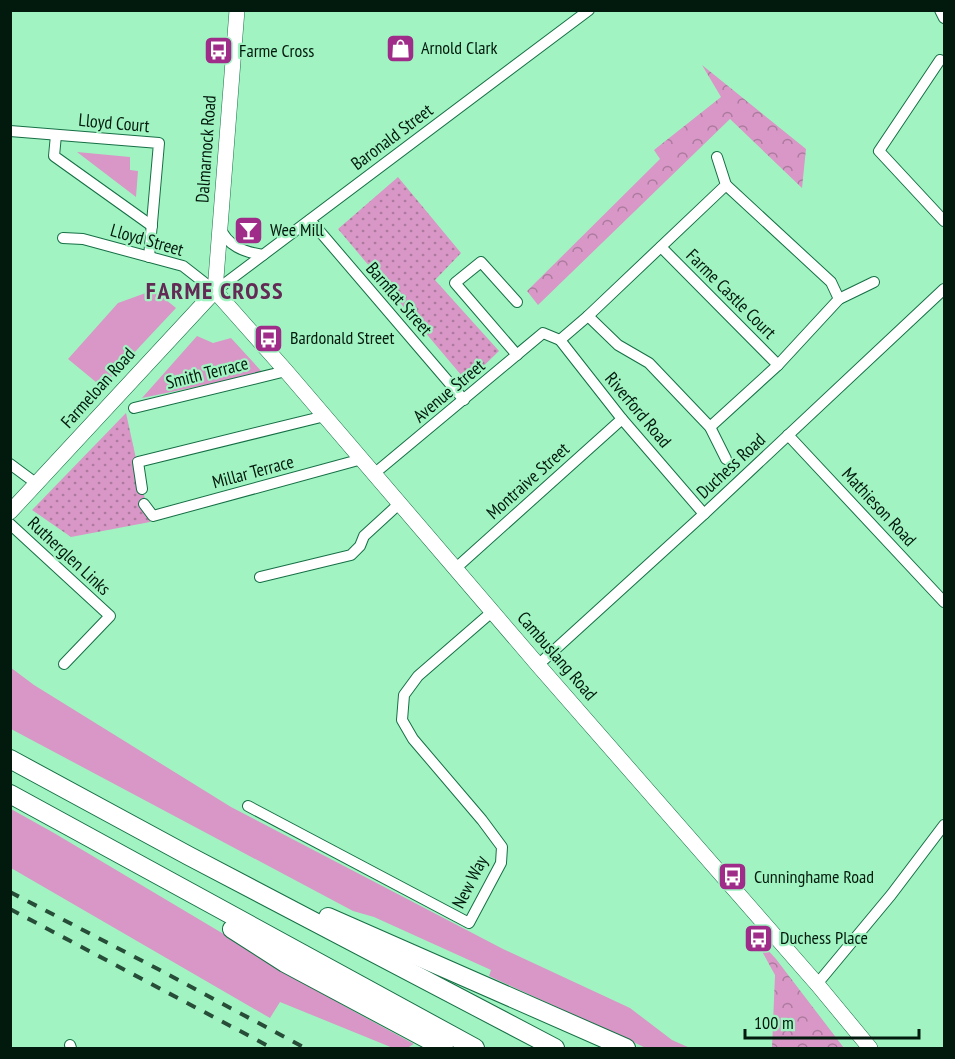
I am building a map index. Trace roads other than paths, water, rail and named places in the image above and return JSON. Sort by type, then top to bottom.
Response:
[{"type":"highway","points":[[10,759],[189,856],[555,1048]]},
{"type":"highway","points":[[10,794],[475,1048]]},
{"type":"highway","points":[[105,846],[285,963],[444,1048]]},
{"type":"highway","points":[[189,856],[626,1048]]},
{"type":"main road","name":"Dalmarnock Road","points":[[215,291],[237,10]]},
{"type":"main road","name":"Cambuslang Road","points":[[215,291],[326,416],[442,554],[870,1048]]},
{"type":"main road","name":"Farmeloan Road","points":[[10,512],[215,291]]},
{"type":"street","name":"Baronald Street","points":[[215,291],[589,10]]},
{"type":"street","points":[[940,10],[945,18]]},
{"type":"street","points":[[940,60],[879,151],[945,220]]},
{"type":"street","name":"Lloyd Court","points":[[10,131],[159,143],[149,257]]},
{"type":"street","name":"Lloyd Court","points":[[56,135],[54,156],[152,226]]},
{"type":"street","points":[[717,157],[726,185],[831,282],[839,299]]},
{"type":"street","name":"Farme Castle Court","points":[[560,340],[726,185]]},
{"type":"street","name":"Barnflat Street","points":[[310,220],[464,400]]},
{"type":"street","points":[[219,227],[231,244],[263,255]]},
{"type":"street","name":"Lloyd Street","points":[[63,238],[83,239],[183,266],[215,291]]},
{"type":"street","name":"Farme Castle Court","points":[[661,247],[778,365]]},
{"type":"street","points":[[517,355],[455,283],[481,262],[518,302]]},
{"type":"street","name":"Farme Castle Court","points":[[710,427],[778,365],[839,299],[874,282]]},
{"type":"street","name":"Duchess Road","points":[[538,665],[945,289]]},
{"type":"street","points":[[588,316],[618,345],[649,363],[710,427],[726,459]]},
{"type":"street","name":"Avenue Street","points":[[375,473],[543,333]]},
{"type":"street","name":"Riverford Road","points":[[543,333],[560,340],[622,419],[704,514]]},
{"type":"street","name":"Smith Terrace","points":[[134,408],[286,371]]},
{"type":"street","points":[[142,489],[138,462],[326,416]]},
{"type":"street","name":"Montraive Street","points":[[456,568],[622,419]]},
{"type":"street","name":"Mathieson Road","points":[[788,435],[945,602]]},
{"type":"street","name":"Millar Terrace","points":[[144,504],[153,516],[362,459]]},
{"type":"street","points":[[10,464],[37,484]]},
{"type":"street","points":[[260,577],[351,555],[360,546],[364,536],[400,503]]},
{"type":"street","name":"Rutherglen Links","points":[[10,524],[110,616],[64,664]]},
{"type":"street","name":"New Way","points":[[248,806],[469,923],[501,863],[502,846],[413,739],[402,720],[404,695],[418,676],[493,611]]},
{"type":"street","points":[[816,984],[887,900],[945,825]]},
{"type":"railway","points":[[10,892],[305,1048]]},
{"type":"railway","points":[[10,909],[272,1048]]},
{"type":"place","name":"Arnold Clark","points":[[400,48]]},
{"type":"place","name":"Farme Cross","points":[[218,51]]},
{"type":"place","name":"Wee Mill","points":[[249,230]]},
{"type":"place","name":"Bardonald Street","points":[[269,338]]},
{"type":"place","name":"Cunninghame Road","points":[[733,877]]},
{"type":"place","name":"Duchess Place","points":[[759,938]]},
{"type":"district","name":"FARME CROSS","points":[[215,291]]}]
